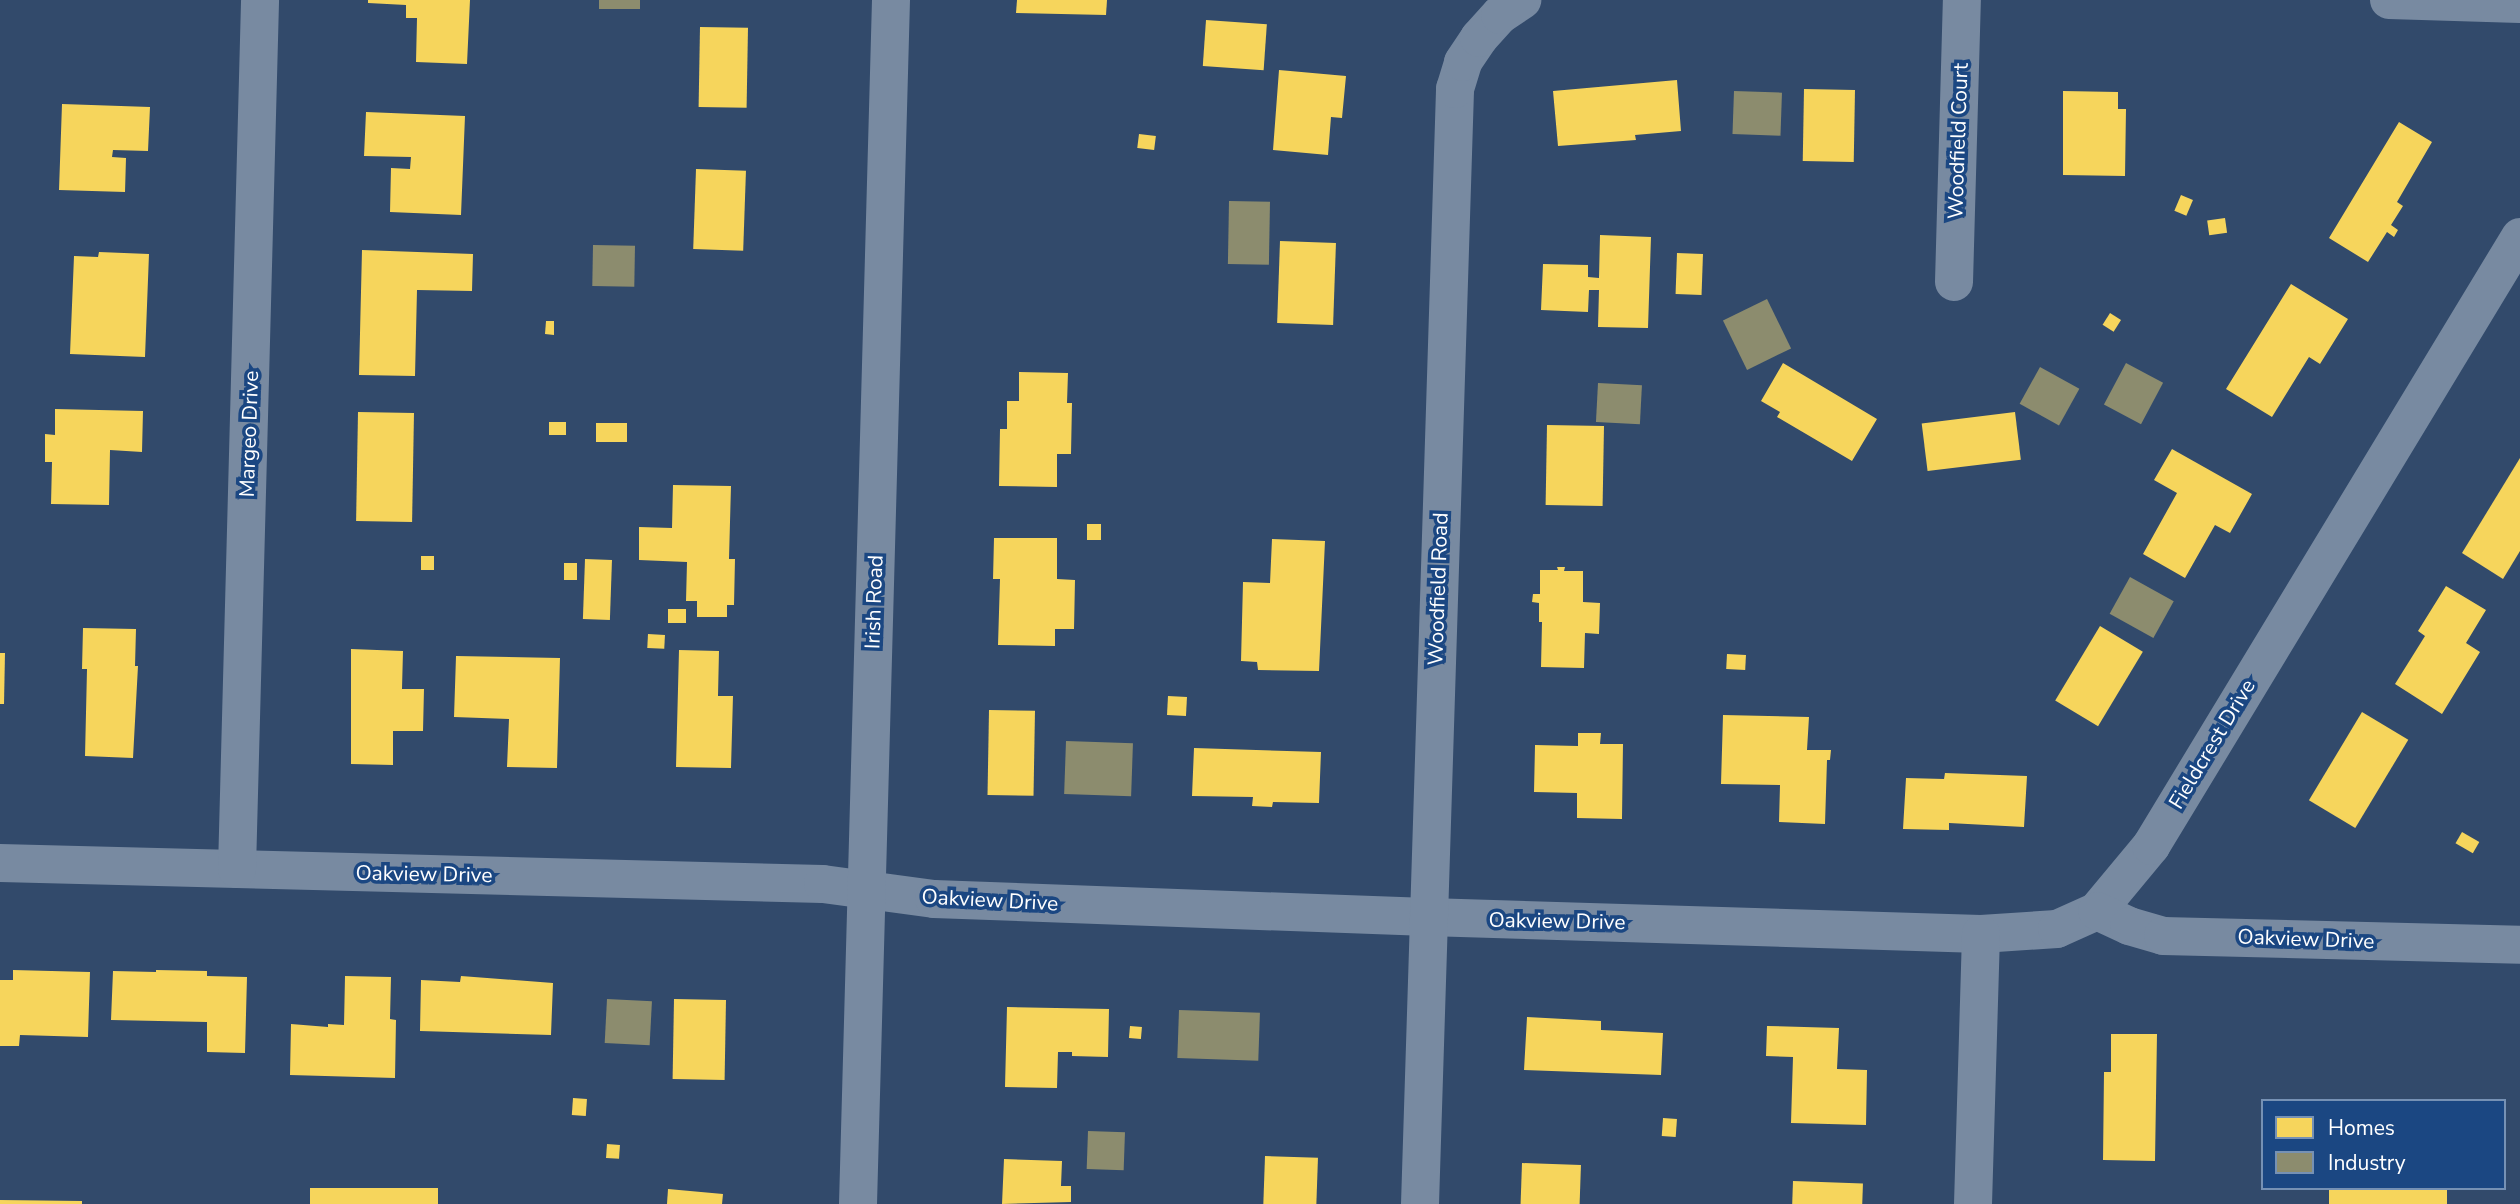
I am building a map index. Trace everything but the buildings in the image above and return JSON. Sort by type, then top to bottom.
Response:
[{"type":"street","name":"Margeo Drive","points":[[237,869],[260,0]]},
{"type":"street","name":"Irish Road","points":[[858,1204],[891,0]]},
{"type":"street","name":"Woodfield Road","points":[[1420,1204],[1455,89],[1463,62],[1479,38],[1500,15],[1522,0]]},
{"type":"street","name":"Woodfield Court","points":[[1954,282],[1962,0]]},
{"type":"street","points":[[2389,0],[2520,4]]},
{"type":"street","name":"Fieldcrest Drive","points":[[1981,934],[2057,929],[2097,911],[2151,846],[2520,237]]},
{"type":"street","name":"Oakview Drive","points":[[0,863],[822,884],[934,899],[1428,918],[1981,934]]},
{"type":"street","name":"Oakview Drive","points":[[2097,911],[2129,926],[2163,936],[2520,945]]},
{"type":"street","points":[[1973,1204],[1981,934]]}]
